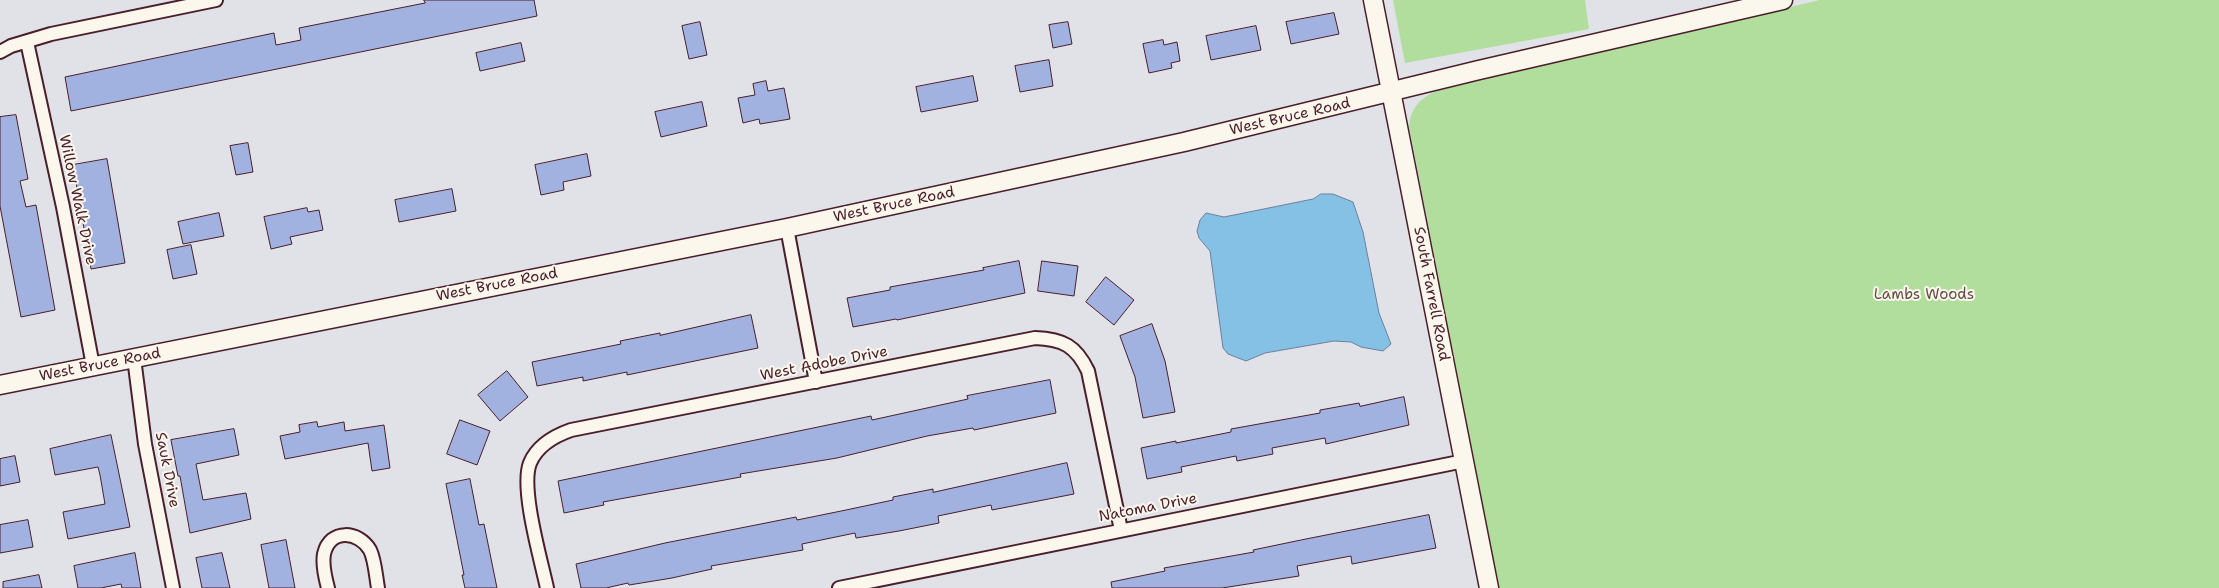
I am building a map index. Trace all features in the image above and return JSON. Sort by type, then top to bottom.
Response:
[{"type":"street","points":[[0,52],[11,46],[51,34],[216,0]]},
{"type":"street","name":"South Farrell Road","points":[[1373,0],[1489,588]]},
{"type":"street","name":"West Bruce Road","points":[[0,385],[787,228],[1184,142],[1479,70],[1783,0]]},
{"type":"street","name":"Willow Walk Drive","points":[[27,42],[63,207],[93,366]]},
{"type":"street","points":[[787,228],[816,382]]},
{"type":"street","name":"West Adobe Drive","points":[[547,588],[527,487],[530,464],[537,452],[547,442],[571,430],[1035,338],[1061,341],[1081,357],[1088,371],[1121,530]]},
{"type":"street","name":"Sauk Drive","points":[[134,358],[145,444],[174,588]]},
{"type":"street","name":"Natoma Drive","points":[[839,588],[1464,461]]},
{"type":"street","points":[[328,588],[324,568],[324,554],[329,542],[339,535],[349,534],[362,540],[371,552],[378,588]]},
{"type":"green space","points":[[1393,0],[1585,0],[1589,29],[1405,63]]},
{"type":"green space","name":"Lambs Woods","points":[[1820,0],[2219,0],[2219,588],[1499,588],[1409,126],[1414,109],[1418,103],[1430,94],[1453,85]]},
{"type":"water","points":[[1321,194],[1333,194],[1353,202],[1363,232],[1379,313],[1391,344],[1383,351],[1361,347],[1351,342],[1334,341],[1265,353],[1246,361],[1228,354],[1223,348],[1210,251],[1199,238],[1197,231],[1200,220],[1206,213],[1224,217],[1313,199]]},
{"type":"building","points":[[424,0],[534,0],[537,16],[71,111],[65,77],[274,33],[276,45],[301,40],[299,28],[425,3]]},
{"type":"building","points":[[1334,13],[1339,34],[1291,44],[1286,22]]},
{"type":"building","points":[[700,22],[707,55],[689,59],[682,26]]},
{"type":"building","points":[[1068,22],[1072,44],[1053,48],[1049,25]]},
{"type":"building","points":[[1256,26],[1261,50],[1211,60],[1206,36]]},
{"type":"building","points":[[1163,40],[1164,45],[1177,42],[1180,61],[1171,63],[1172,68],[1149,73],[1143,44]]},
{"type":"building","points":[[521,43],[525,61],[480,71],[476,53]]},
{"type":"building","points":[[1049,60],[1053,86],[1020,92],[1015,66]]},
{"type":"building","points":[[973,76],[978,101],[921,112],[916,87]]},
{"type":"building","points":[[766,81],[768,91],[784,88],[790,119],[760,124],[759,119],[743,123],[738,98],[755,95],[753,84]]},
{"type":"building","points":[[702,102],[707,126],[661,137],[655,112]]},
{"type":"building","points":[[16,115],[28,179],[20,181],[26,207],[36,205],[55,310],[21,317],[0,206],[0,117]]},
{"type":"building","points":[[248,143],[253,172],[236,175],[230,146]]},
{"type":"building","points":[[587,154],[591,176],[563,182],[564,190],[541,195],[535,165]]},
{"type":"building","points":[[107,159],[125,263],[91,269],[73,165]]},
{"type":"building","points":[[452,189],[456,211],[399,222],[395,200]]},
{"type":"building","points":[[307,208],[308,212],[319,210],[323,230],[290,237],[292,244],[271,249],[264,217]]},
{"type":"building","points":[[219,213],[224,236],[183,244],[178,222]]},
{"type":"building","points":[[191,245],[197,274],[173,279],[167,250]]},
{"type":"building","points":[[1019,261],[1025,293],[897,320],[853,327],[847,298],[890,290],[890,287],[984,270],[983,268]]},
{"type":"building","points":[[1042,261],[1078,266],[1074,296],[1038,291]]},
{"type":"building","points":[[1106,277],[1134,300],[1114,325],[1086,302]]},
{"type":"building","points":[[751,315],[758,348],[627,375],[627,372],[583,381],[583,377],[537,386],[532,362],[621,344],[620,341],[660,333],[660,335]]},
{"type":"building","points":[[1152,324],[1165,361],[1175,412],[1143,418],[1135,377],[1120,336]]},
{"type":"building","points":[[507,371],[528,397],[500,421],[478,395]]},
{"type":"building","points":[[1050,380],[1056,413],[974,430],[973,428],[927,436],[837,458],[740,474],[741,477],[603,502],[604,505],[564,513],[558,481],[871,416],[872,420],[968,399],[967,396]]},
{"type":"building","points":[[1404,397],[1409,425],[1326,444],[1325,438],[1272,448],[1273,454],[1237,461],[1236,456],[1181,467],[1182,472],[1147,479],[1141,448],[1231,432],[1231,429],[1320,413],[1320,410],[1359,403],[1360,406]]},
{"type":"building","points":[[460,420],[490,431],[477,465],[447,454]]},
{"type":"building","points":[[317,422],[318,427],[344,422],[345,431],[384,425],[390,468],[372,471],[368,443],[285,459],[280,436],[300,432],[299,425]]},
{"type":"building","points":[[234,429],[239,455],[196,464],[203,500],[246,493],[251,519],[190,533],[180,476],[178,476],[171,440]]},
{"type":"building","points":[[111,435],[130,527],[68,539],[63,512],[105,504],[100,475],[98,467],[55,475],[50,449]]},
{"type":"building","points":[[15,456],[20,482],[0,486],[0,459]]},
{"type":"building","points":[[1067,463],[1074,494],[992,510],[991,505],[938,516],[939,523],[899,531],[856,538],[855,533],[802,544],[803,550],[711,566],[712,569],[672,578],[629,585],[628,583],[606,588],[581,588],[576,564],[665,543],[796,517],[797,520],[893,500],[893,497],[933,489],[933,492]]},
{"type":"building","points":[[470,479],[479,525],[484,524],[497,588],[465,588],[446,484]]},
{"type":"building","points":[[1429,515],[1436,548],[1352,564],[1351,556],[1297,566],[1299,576],[1222,588],[1112,588],[1111,582],[1165,571],[1164,568],[1254,552],[1253,550]]},
{"type":"building","points":[[28,520],[33,547],[0,553],[0,525]]},
{"type":"building","points":[[286,540],[295,588],[269,588],[261,545]]},
{"type":"building","points":[[135,553],[141,588],[122,588],[121,584],[101,588],[78,588],[74,566]]},
{"type":"building","points":[[222,553],[230,588],[202,588],[196,558]]},
{"type":"building","points":[[39,575],[42,588],[3,588],[3,582]]}]
